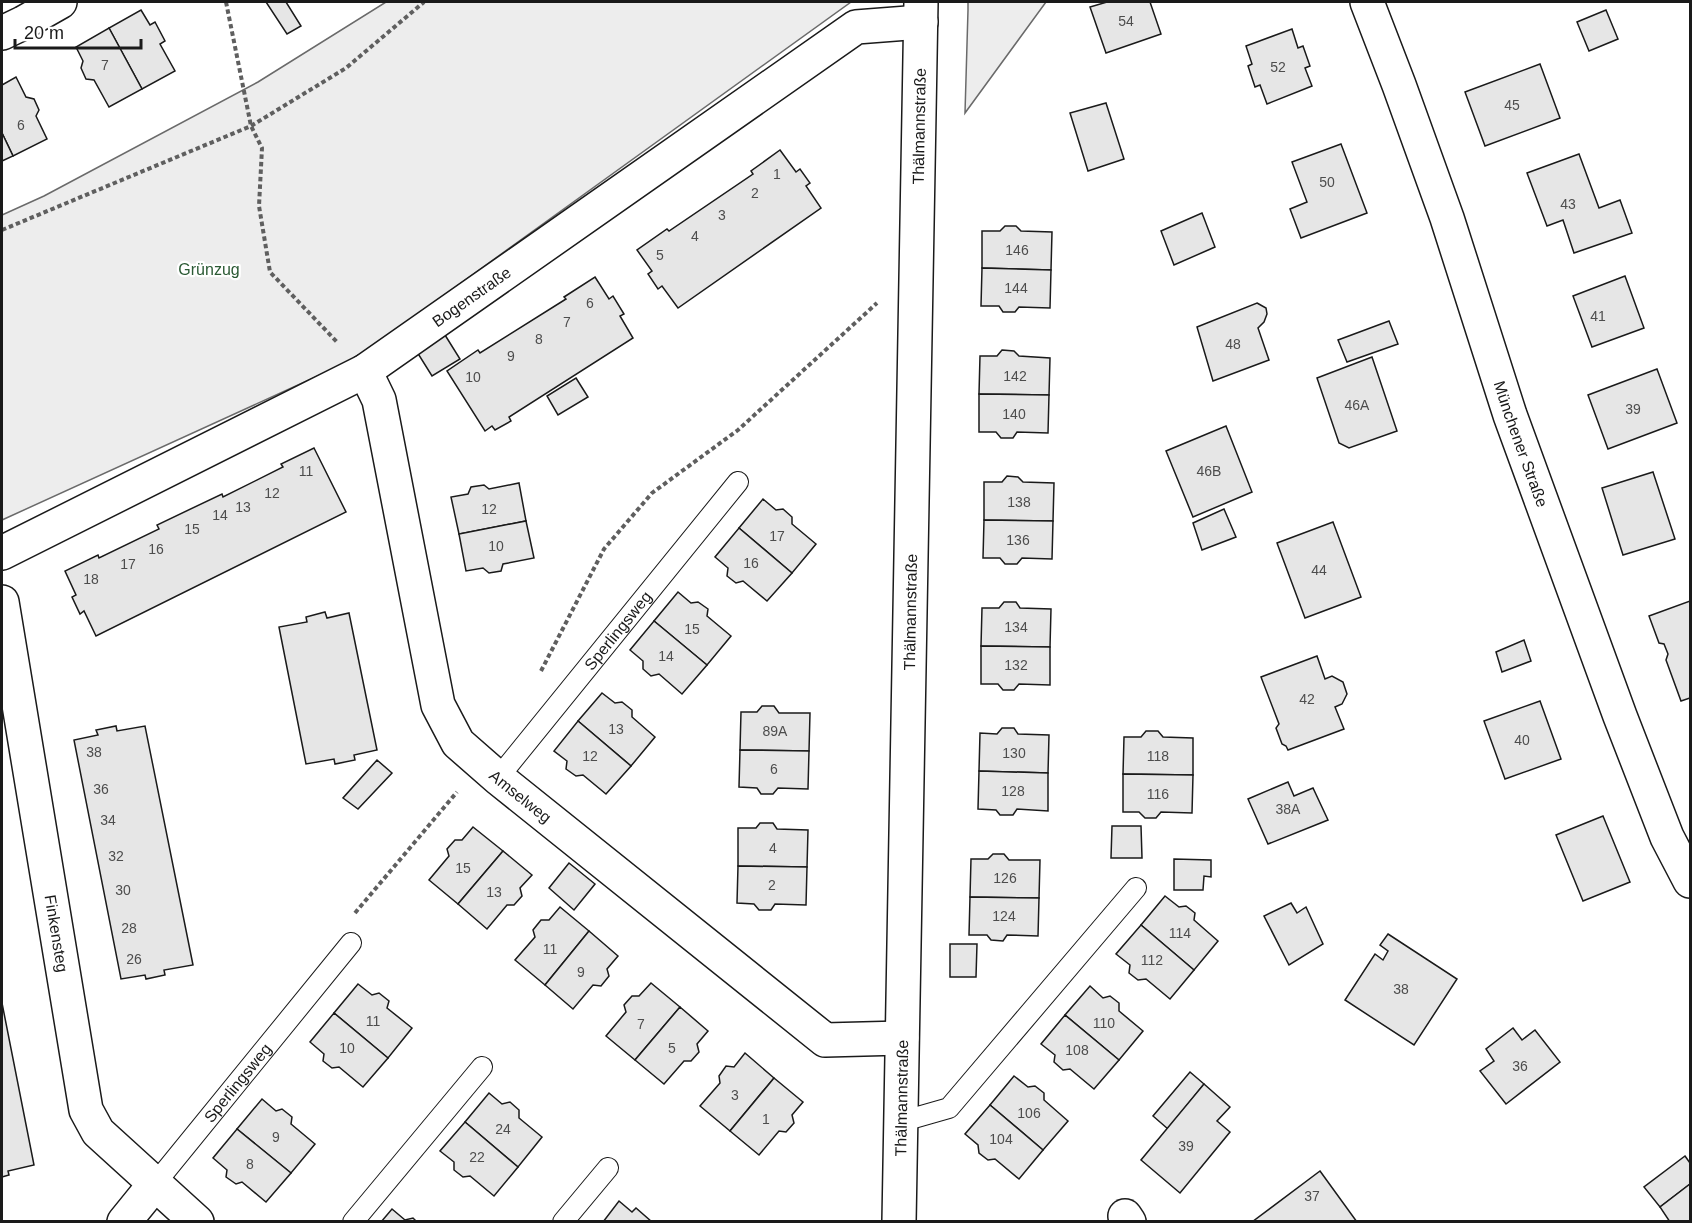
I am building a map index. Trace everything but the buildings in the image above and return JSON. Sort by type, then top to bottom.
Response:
[{"type":"street","points":[[2,33],[60,2]]},
{"type":"street","name":"Münchener Straße","points":[[1366,2],[1443,207],[1510,415],[1620,716],[1667,837],[1690,881]]},
{"type":"street","name":"Bogenstraße","points":[[2,553],[365,371],[856,27],[921,12]]},
{"type":"street","name":"Thälmannstraße","points":[[899,1221],[921,12]]},
{"type":"street","name":"Amselweg","points":[[365,371],[379,400],[438,705],[458,743],[498,778],[825,1040],[902,1038]]},
{"type":"street","name":"Finkensteg","points":[[2,602],[86,1110],[98,1132],[196,1221]]},
{"type":"street","name":"Sperlingsweg","points":[[124,1221],[154,1185]]},
{"type":"lane","name":"Sperlingsweg","points":[[498,778],[738,483]]},
{"type":"lane","points":[[900,1122],[949,1108],[1136,888]]},
{"type":"lane","name":"Sperlingsweg","points":[[154,1185],[351,943]]},
{"type":"lane","points":[[353,1221],[482,1067]]},
{"type":"lane","points":[[563,1221],[608,1168]]},
{"type":"path","points":[[226,2],[251,126],[261,148],[259,206],[270,272],[365,371]]},
{"type":"path","points":[[2,230],[251,126],[346,68],[424,2]]},
{"type":"shaded area","name":"Grünzug","points":[[386,2],[851,2],[357,358],[2,520],[2,215],[44,196],[258,82]]},
{"type":"shaded area","points":[[968,2],[1046,2],[965,113],[968,10]]}]
